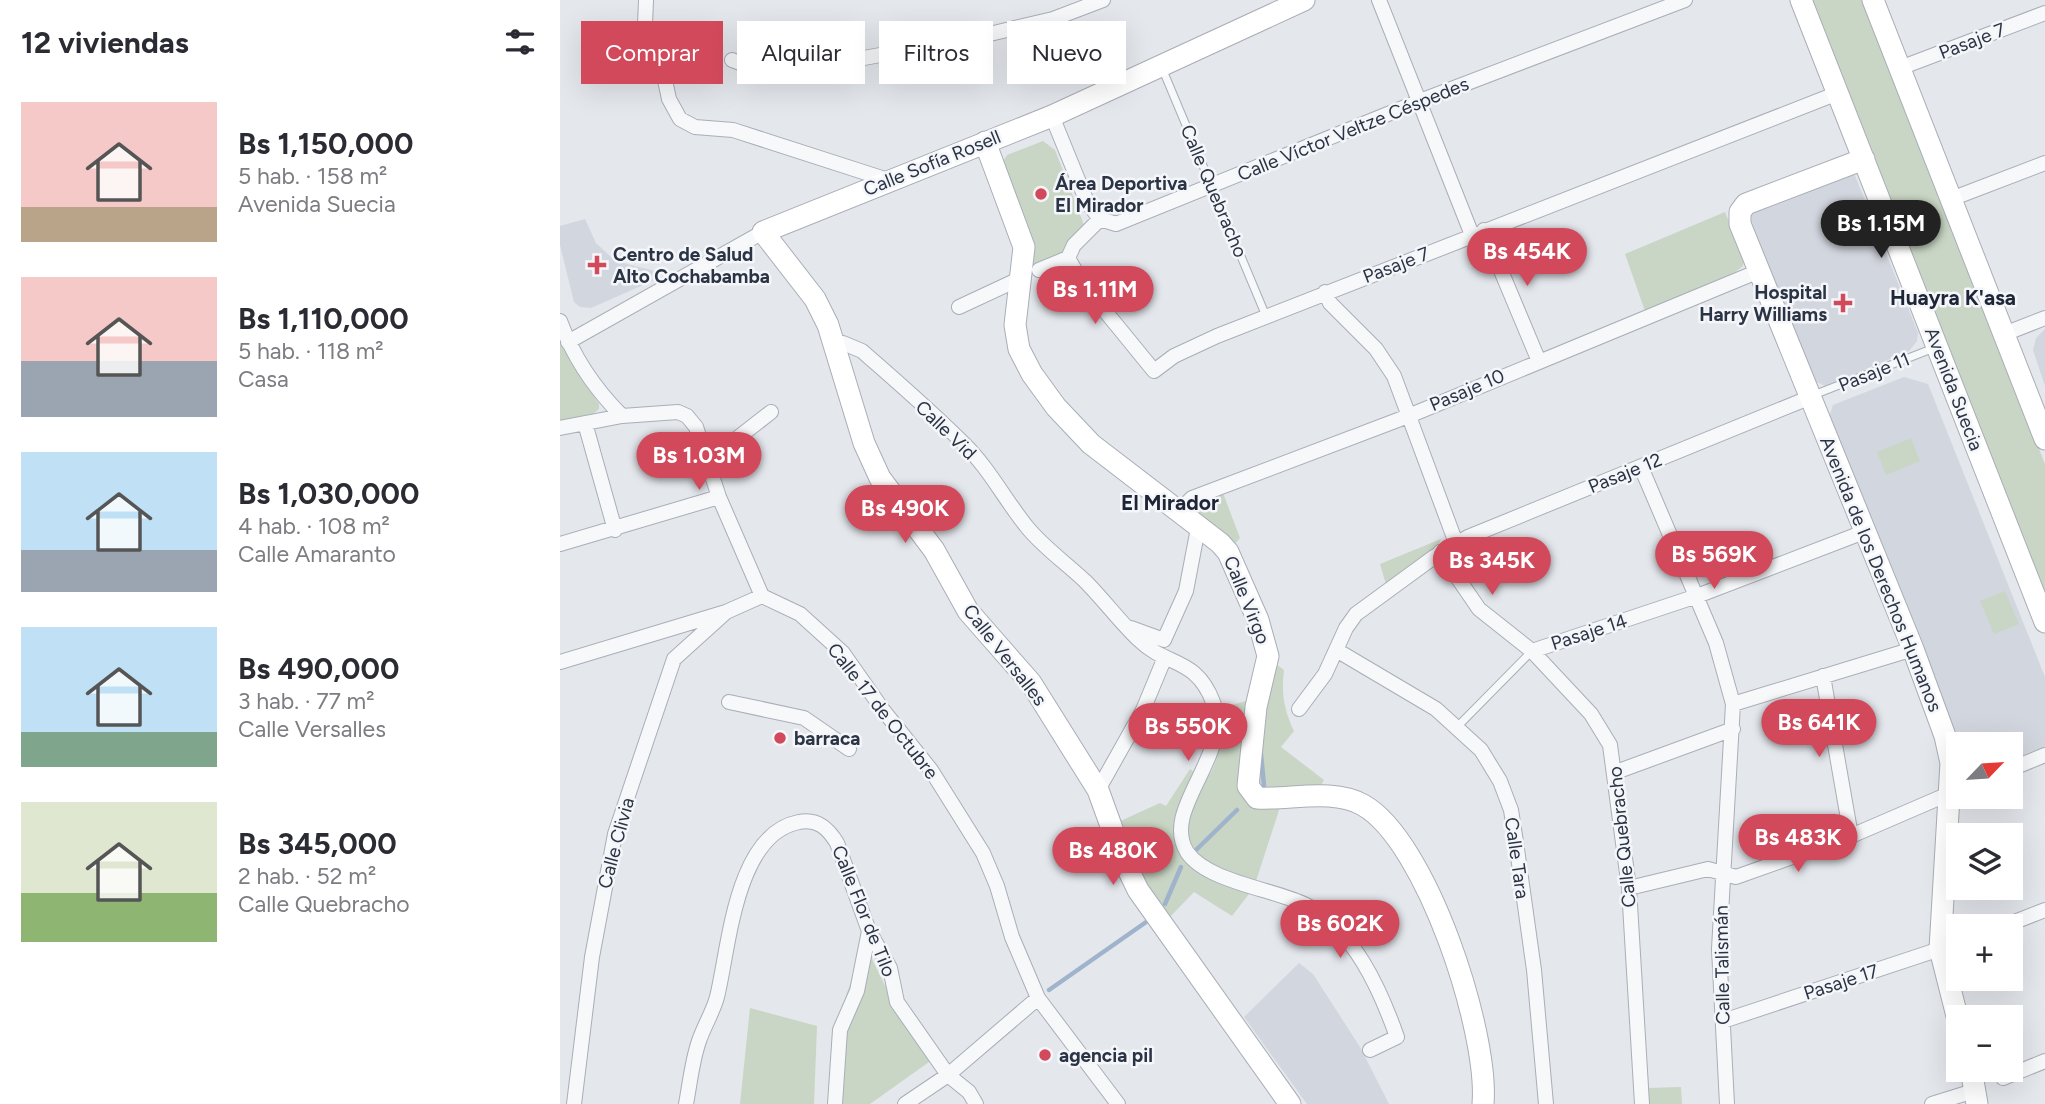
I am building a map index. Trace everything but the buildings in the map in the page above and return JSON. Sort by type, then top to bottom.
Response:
[{"type":"street","points":[[646,0],[645,25],[663,71],[669,99],[680,119],[695,127],[733,130],[888,180]]},
{"type":"street","points":[[732,60],[756,69],[793,71],[973,38],[1053,19],[1103,0]]},
{"type":"street","points":[[1379,0],[1478,233],[1538,359]]},
{"type":"street","name":"Calle Víctor Veltze Céspedes","points":[[1100,219],[1116,224],[1420,101],[1685,0]]},
{"type":"street","name":"Avenida Suecia","points":[[1801,0],[2045,622]]},
{"type":"street","points":[[1873,0],[2045,439]]},
{"type":"street","name":"Calle Sofía Rosell","points":[[568,342],[763,232],[1052,116],[1291,2]]},
{"type":"street","name":"Pasaje 7","points":[[1900,68],[2045,13]]},
{"type":"street","name":"Pasaje 7","points":[[1068,258],[1083,284],[1154,371],[1191,347],[1325,292],[1838,93]]},
{"type":"street","points":[[1039,270],[1068,258],[1074,245],[1100,219],[1087,202],[1052,116]]},
{"type":"street","name":"Calle Virgo","points":[[985,142],[1024,247],[1015,325],[1020,349],[1032,374],[1056,407],[1091,444],[1228,552],[1266,642],[1268,656],[1256,707],[1248,786],[1257,798],[1349,799],[1372,811],[1396,837],[1430,891],[1457,967],[1483,1069],[1483,1104]]},
{"type":"street","name":"Avenida de los Derechos Humanos","points":[[1864,159],[1746,204],[1741,212],[1740,224],[1913,649],[1946,740]]},
{"type":"street","points":[[1951,199],[2045,163]]},
{"type":"street","name":"Calle Versalles","points":[[763,232],[816,299],[833,344],[852,411],[880,478],[934,550],[968,611],[1031,683],[1098,790],[1123,859],[1145,902],[1290,1104]]},
{"type":"street","name":"Pasaje 10","points":[[1178,512],[1192,498],[1410,415],[1538,359],[1759,271]]},
{"type":"street","points":[[959,307],[1019,279]]},
{"type":"street","points":[[1325,292],[1330,303],[1376,349],[1394,376],[1456,543]]},
{"type":"street","points":[[2004,334],[2045,318]]},
{"type":"street","points":[[560,321],[568,342],[592,381],[622,415]]},
{"type":"street","name":"Calle Vid","points":[[833,344],[843,343],[862,351],[965,445],[1028,528],[1139,640],[1194,671],[1203,683],[1216,713],[1211,757],[1185,806],[1181,828],[1183,844],[1189,855],[1218,875],[1308,906],[1335,927],[1372,977],[1397,1037],[1370,1050]]},
{"type":"street","name":"Pasaje 12","points":[[1299,709],[1338,651],[1346,628],[1356,614],[1440,552],[1456,543],[1811,397]]},
{"type":"street","points":[[560,428],[622,415],[678,412],[687,416],[696,427],[719,497],[762,596],[726,612],[560,662]]},
{"type":"street","points":[[708,461],[771,412]]},
{"type":"street","points":[[585,423],[615,530]]},
{"type":"street","name":"Calle Talismán","points":[[1641,467],[1697,596],[1726,673],[1732,704],[1734,729],[1722,873],[1719,949],[1727,1104]]},
{"type":"street","points":[[560,544],[615,530],[719,497]]},
{"type":"street","name":"Calle Vid","points":[[1130,628],[1164,640],[1186,592],[1198,528]]},
{"type":"street","name":"Pasaje 14","points":[[1532,651],[1697,596],[1864,532]]},
{"type":"street","name":"Calle Quebracho","points":[[1440,552],[1479,609],[1532,651],[1600,725],[1610,745],[1616,772],[1629,888],[1642,1104]]},
{"type":"street","name":"Calle 17 de Octubre","points":[[762,596],[800,614],[843,653],[883,710],[931,770],[983,853],[997,887],[1012,937],[1038,998],[1118,1104]]},
{"type":"street","name":"Calle Clivia","points":[[574,1104],[592,957],[615,834],[674,659],[726,612]]},
{"type":"street","points":[[1732,704],[1913,649]]},
{"type":"street","name":"Calle Tara","points":[[1338,651],[1436,709],[1480,750],[1500,781],[1511,810],[1534,970],[1546,1104]]},
{"type":"street","points":[[1098,790],[1143,710],[1165,657]]},
{"type":"street","points":[[1823,676],[1851,836]]},
{"type":"street","points":[[729,702],[804,718],[849,749]]},
{"type":"street","points":[[1616,772],[1734,729]]},
{"type":"street","points":[[2023,764],[2045,755]]},
{"type":"street","points":[[1629,888],[1708,869],[1736,877],[1851,836],[1946,794]]},
{"type":"street","name":"Avenida de los Derechos Humanos","points":[[1950,914],[1953,809]]},
{"type":"street","name":"Calle Flor de Tilo","points":[[685,1104],[699,1042],[717,999],[732,916],[746,875],[757,854],[779,831],[794,823],[807,821],[829,830],[837,843],[869,931],[890,968],[897,1002],[948,1075],[969,1092],[976,1104]]},
{"type":"street","points":[[2023,919],[2045,911]]},
{"type":"street","points":[[835,1104],[840,1030],[857,990],[869,931]]},
{"type":"street","name":"Pasaje 17","points":[[1723,1021],[1946,947]]},
{"type":"street","points":[[905,1104],[948,1075],[1038,998]]},
{"type":"street","points":[[2023,1070],[2045,1061]]},
{"type":"street","points":[[1932,1104],[1977,1097]]},
{"type":"lane","name":"Calle Quebracho","points":[[1161,65],[1266,316]]},
{"type":"lane","name":"Pasaje 11","points":[[1811,397],[1937,346]]},
{"type":"lane","name":"Pasaje 14","points":[[1457,727],[1532,651]]},
{"type":"shaded area","name":"Hospital Harry Williams","points":[[1854,173],[1918,333],[1917,341],[1909,351],[1825,386],[1813,380],[1749,222],[1754,207]]},
{"type":"shaded area","name":"Centro de Salud Alto Cochabamba","points":[[585,219],[596,243],[615,261],[655,271],[659,278],[591,308],[580,307],[574,302],[560,245],[560,226]]},
{"type":"shaded area","points":[[2045,329],[2045,386],[2033,350],[2036,338]]},
{"type":"shaded area","points":[[1904,377],[1928,384],[2045,677],[2045,749],[2023,758],[2023,732],[1952,732],[1829,417],[1833,405]]},
{"type":"shaded area","points":[[1299,963],[1313,974],[1360,1047],[1389,1104],[1307,1104],[1244,1017]]},
{"type":"green space","points":[[1811,0],[1863,0],[2045,464],[2045,598]]},
{"type":"green space","name":"Área Deportiva El Mirador","points":[[1043,141],[1055,150],[1084,225],[1056,259],[1031,269],[1002,163],[1007,155]]},
{"type":"green space","points":[[1725,212],[1744,258],[1743,266],[1730,276],[1645,311],[1625,254]]},
{"type":"green space","points":[[560,336],[576,369],[599,404],[599,409],[592,415],[560,422]]},
{"type":"green space","points":[[1911,438],[1920,461],[1886,475],[1877,452]]},
{"type":"green space","points":[[1223,493],[1240,538],[1233,546],[1193,513],[1191,506]]},
{"type":"green space","points":[[1441,539],[1436,550],[1387,588],[1380,564]]},
{"type":"green space","points":[[2005,591],[2019,624],[1994,634],[1980,601]]},
{"type":"green space","points":[[1272,661],[1284,670],[1284,701],[1294,731],[1281,747],[1324,780],[1319,789],[1261,790],[1257,752]]},
{"type":"green space","points":[[1250,700],[1239,768],[1240,794],[1248,802],[1281,804],[1256,881],[1208,861],[1190,840],[1187,826],[1198,789],[1210,774],[1217,757],[1221,708]]},
{"type":"green space","points":[[1190,769],[1197,774],[1180,853],[1203,874],[1252,890],[1232,916],[1194,892],[1169,918],[1148,897],[1116,823],[1160,803],[1166,806]]},
{"type":"green space","points":[[868,951],[897,1010],[929,1057],[929,1062],[870,1104],[831,1104],[836,1044],[843,1005],[857,969]]},
{"type":"green space","points":[[750,1008],[817,1026],[814,1104],[740,1104]]},
{"type":"green space","points":[[1681,1087],[1682,1104],[1646,1104],[1646,1088]]},
{"type":"waterway","points":[[1261,754],[1264,785]]},
{"type":"waterway","points":[[1196,850],[1237,810]]},
{"type":"waterway","points":[[1165,904],[1181,867]]},
{"type":"waterway","points":[[1049,990],[1149,920]]},
{"type":"place","name":"Área Deportiva El Mirador","points":[[1041,194]]},
{"type":"place","name":"Centro de Salud Alto Cochabamba","points":[[597,265]]},
{"type":"place","name":"Hospital Harry Williams","points":[[1843,303]]},
{"type":"place","name":"barraca","points":[[780,738]]},
{"type":"place","name":"agencia pil","points":[[1045,1055]]},
{"type":"district","name":"Huayra K'asa","points":[[1953,297]]},
{"type":"district","name":"El Mirador","points":[[1170,502]]}]
